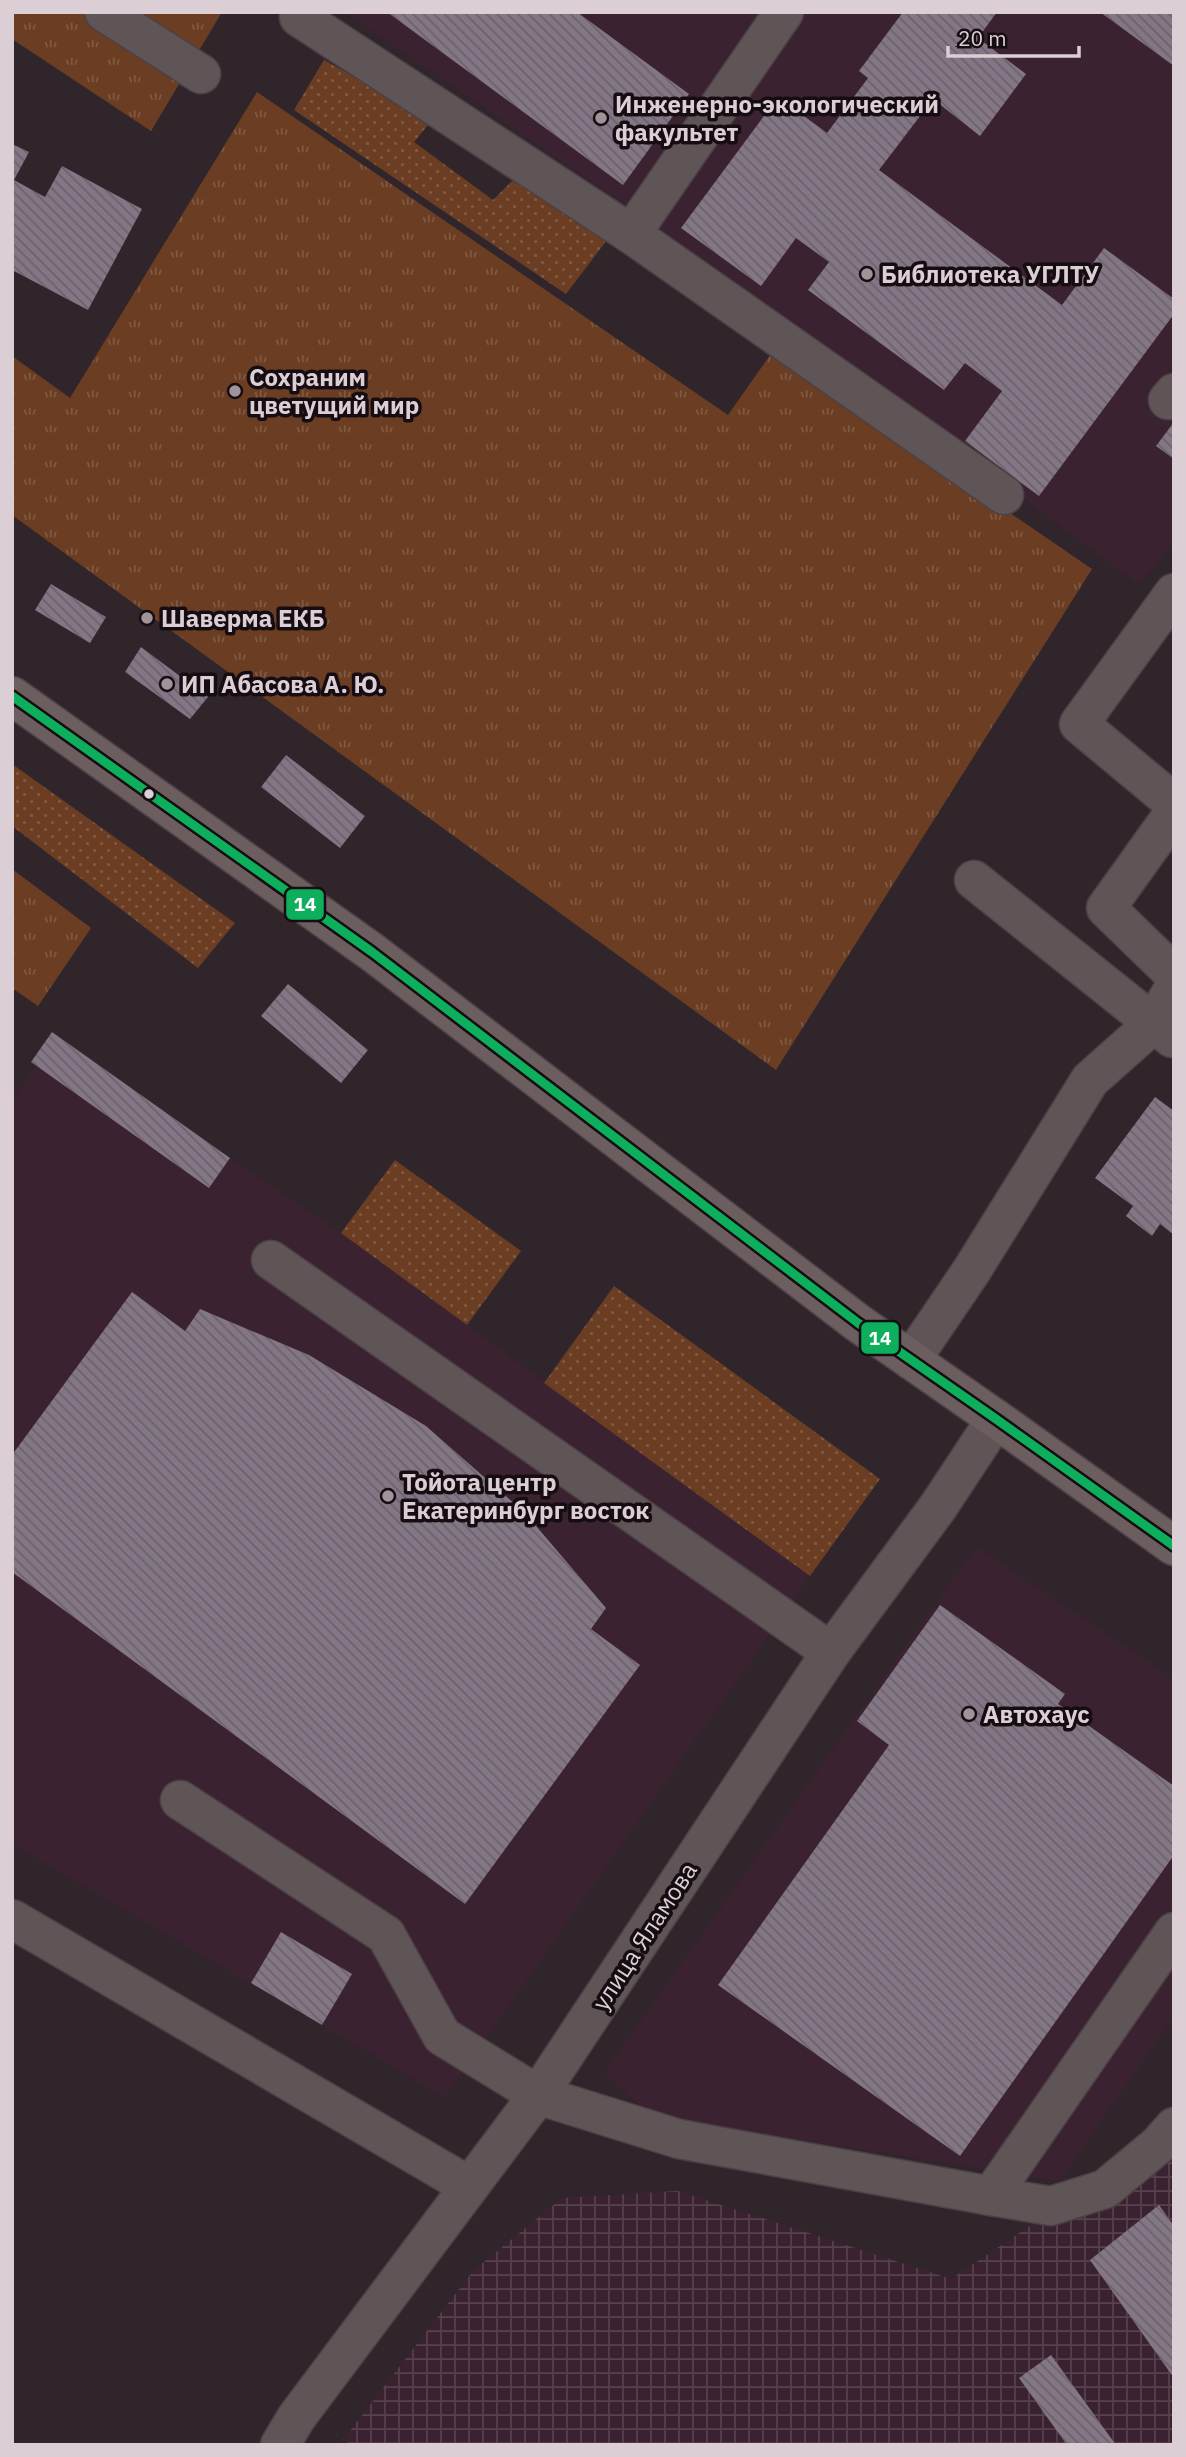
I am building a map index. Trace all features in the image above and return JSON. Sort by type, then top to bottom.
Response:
[{"type":"main road","points":[[12,696],[372,952],[858,1323],[1174,1546]]},
{"type":"street","points":[[104,12],[201,74]]},
{"type":"street","points":[[302,12],[299,17],[631,234],[1004,495]]},
{"type":"street","points":[[631,234],[784,12]]},
{"type":"street","points":[[1174,593],[1079,724],[1174,803]]},
{"type":"street","points":[[1174,813],[1106,908],[1174,974]]},
{"type":"street","points":[[974,880],[1163,1032]]},
{"type":"street","points":[[911,1360],[972,1270],[1090,1080],[1163,1032],[1174,988]]},
{"type":"street","points":[[271,1260],[831,1652]]},
{"type":"street","name":"улица Яламова","points":[[280,2445],[296,2417],[538,2095],[831,1652],[938,1507],[996,1419]]},
{"type":"street","points":[[180,1800],[386,1935],[442,2036],[538,2095],[679,2139],[1051,2206],[1105,2189],[1158,2146],[1174,2127]]},
{"type":"street","points":[[12,1919],[469,2186]]},
{"type":"street","points":[[991,2196],[1174,1932]]},
{"type":"shaded area","points":[[345,12],[1174,12],[1174,542],[1139,584],[653,224]]},
{"type":"shaded area","points":[[54,1038],[341,1233],[810,1576],[445,2097],[12,1844],[12,1102]]},
{"type":"shaded area","points":[[976,1547],[1174,1679],[1174,2016],[1060,2181],[651,2116],[604,2073]]},
{"type":"shaded area","points":[[1174,2129],[1174,2445],[351,2445],[343,2440],[473,2271],[562,2198],[678,2191],[951,2279]]},
{"type":"green space","points":[[12,12],[222,12],[151,131],[12,39]]},
{"type":"green space","points":[[324,60],[432,120],[414,142],[493,200],[517,176],[610,236],[566,294],[294,110]]},
{"type":"green space","points":[[257,92],[728,415],[773,351],[1092,569],[776,1070],[12,515],[12,356],[70,398]]},
{"type":"green space","points":[[12,764],[235,923],[198,968],[12,826]]},
{"type":"green space","points":[[12,869],[91,928],[38,1006],[12,988]]},
{"type":"green space","points":[[395,1160],[521,1251],[467,1325],[341,1233]]},
{"type":"green space","points":[[614,1286],[880,1479],[810,1576],[544,1383]]},
{"type":"building","name":"Инженерно-экологический факультет","points":[[387,12],[577,12],[689,94],[623,185]]},
{"type":"building","points":[[903,12],[997,12],[978,38],[1026,74],[980,136],[933,99],[879,170],[1062,305],[1104,248],[1174,299],[1174,314],[1039,496],[965,441],[1002,391],[965,363],[944,390],[808,290],[829,262],[796,238],[761,286],[681,228],[778,97],[827,133],[868,78],[859,71]]},
{"type":"building","points":[[1100,12],[1174,12],[1174,66]]},
{"type":"building","points":[[12,144],[29,152],[14,180],[45,197],[62,166],[142,209],[88,310],[12,270]]},
{"type":"building","points":[[1174,422],[1174,459],[1156,446]]},
{"type":"building","points":[[51,584],[106,617],[90,643],[35,610]]},
{"type":"building","points":[[141,647],[208,697],[190,719],[125,672]]},
{"type":"building","points":[[286,755],[365,816],[340,848],[261,787]]},
{"type":"building","points":[[288,984],[368,1050],[341,1083],[261,1016]]},
{"type":"building","points":[[52,1032],[230,1158],[209,1188],[31,1062]]},
{"type":"building","points":[[1155,1097],[1174,1111],[1174,1235],[1160,1224],[1152,1236],[1126,1216],[1133,1206],[1095,1178]]},
{"type":"building","points":[[132,1292],[185,1331],[200,1309],[309,1355],[426,1426],[525,1513],[606,1608],[591,1629],[640,1665],[465,1904],[12,1572],[12,1455]]},
{"type":"building","points":[[940,1605],[1065,1694],[1058,1704],[1174,1786],[1174,1855],[960,2156],[718,1985],[889,1745],[857,1721]]},
{"type":"building","points":[[281,1932],[352,1974],[322,2025],[251,1983]]},
{"type":"building","points":[[1159,2205],[1174,2226],[1174,2378],[1090,2260]]},
{"type":"building","points":[[1051,2355],[1116,2445],[1067,2445],[1019,2378]]},
{"type":"transit line","name":"14","points":[[12,696],[372,952],[858,1323],[1174,1546]]},
{"type":"place","name":"Инженерно-экологический факультет","points":[[601,118]]},
{"type":"place","name":"Библиотека УГЛТУ","points":[[867,274]]},
{"type":"place","name":"Сохраним цветущий мир","points":[[235,391]]},
{"type":"place","name":"Шаверма ЕКБ","points":[[147,618]]},
{"type":"place","name":"ИП Абасова А. Ю.","points":[[167,684]]},
{"type":"place","name":"Тойота центр Екатеринбург восток","points":[[388,1496]]},
{"type":"place","name":"Автохаус","points":[[969,1714]]}]
